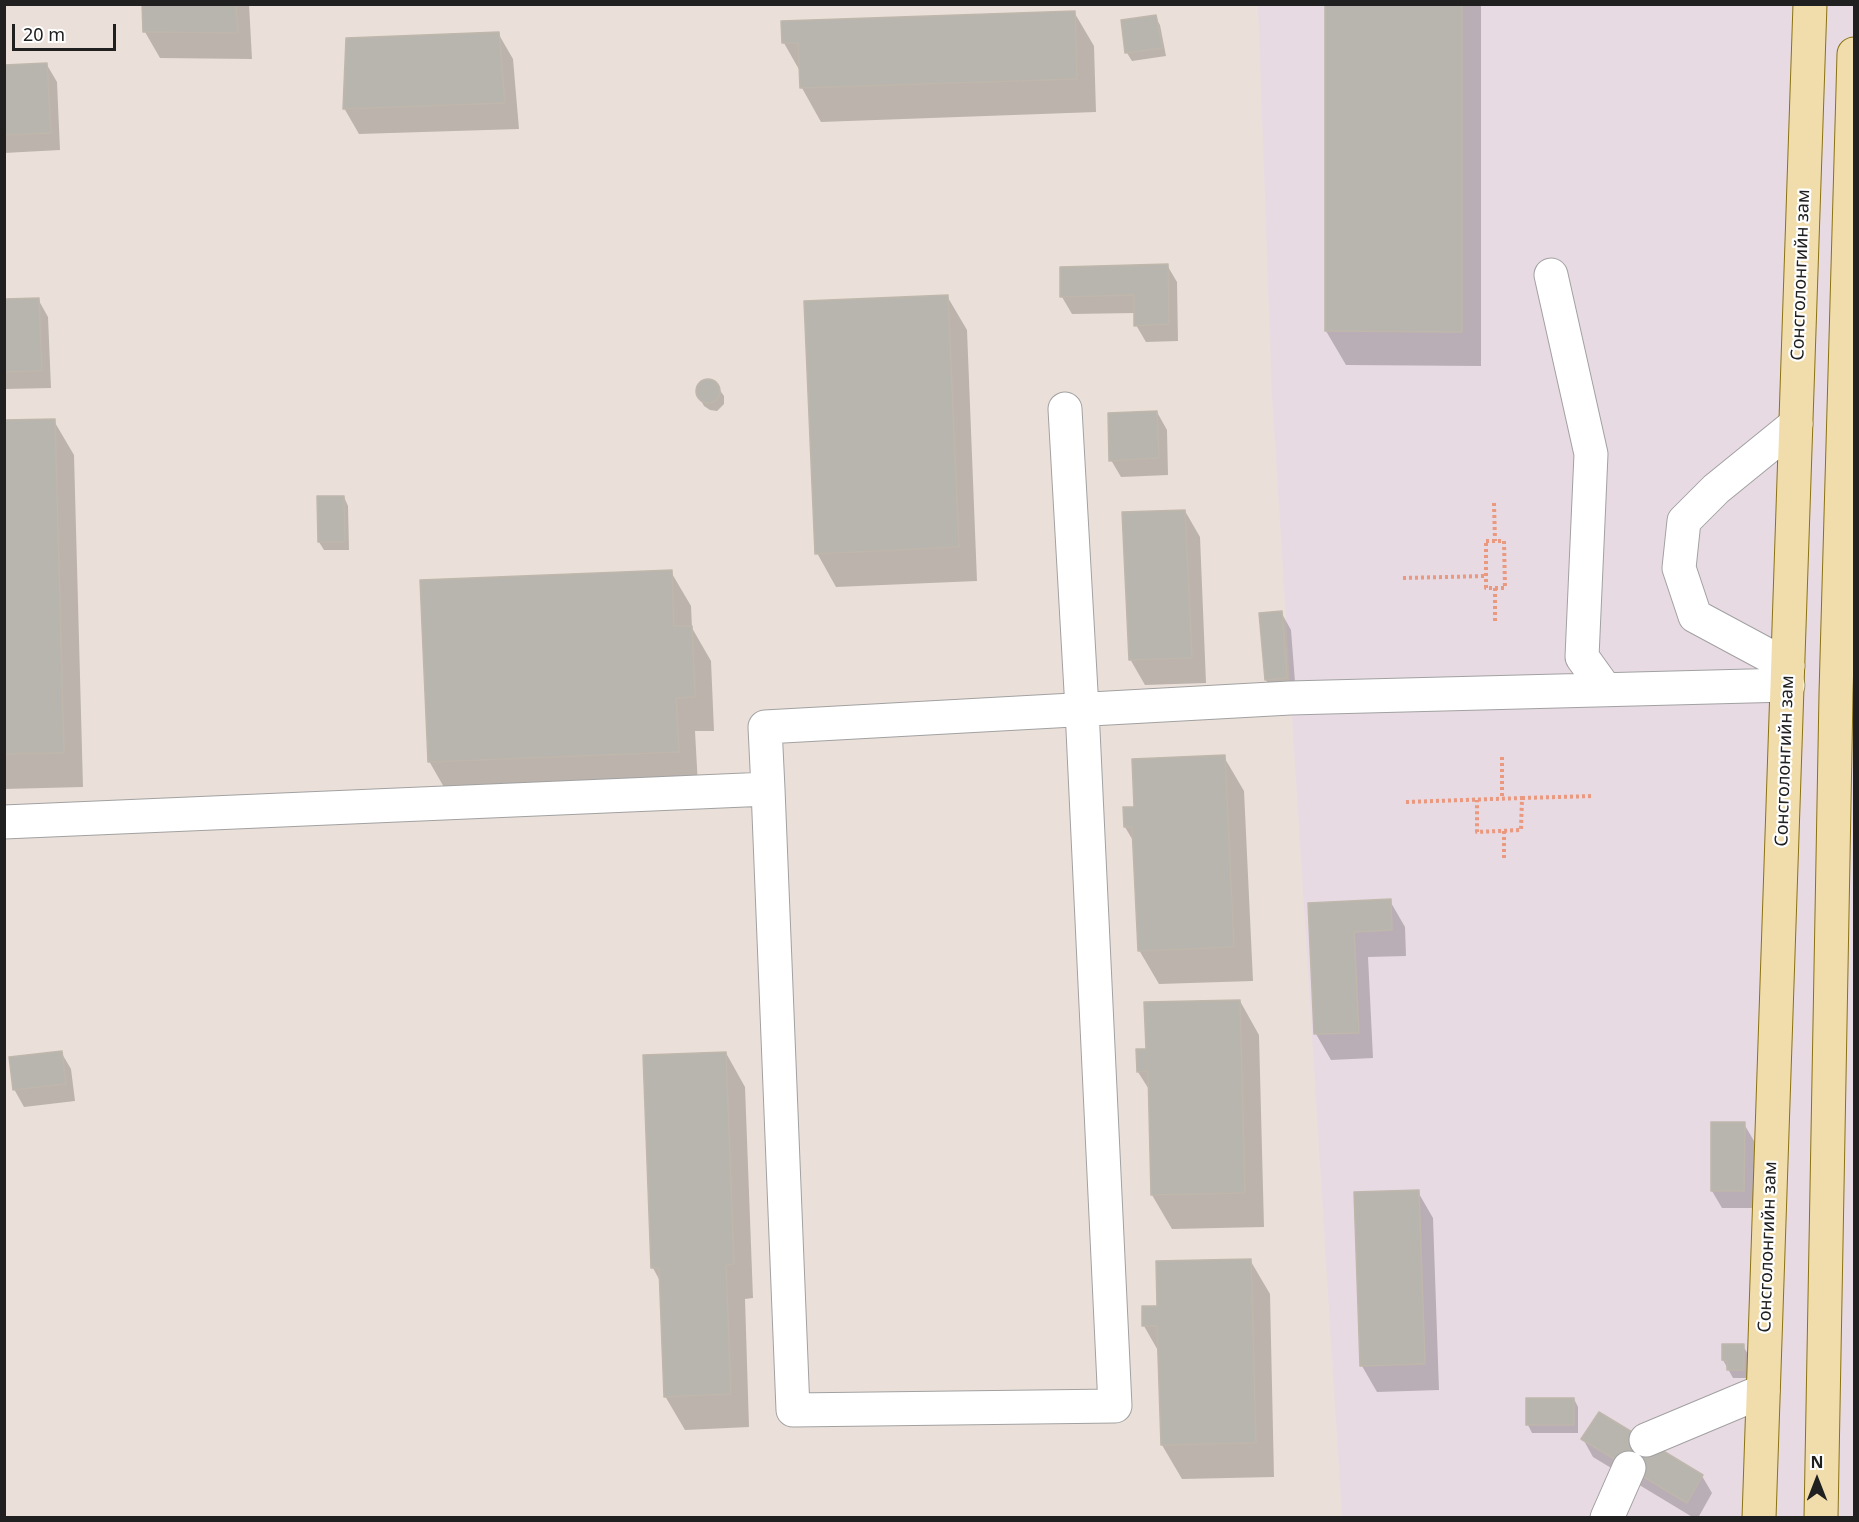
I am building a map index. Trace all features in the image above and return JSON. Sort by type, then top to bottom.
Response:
[{"type":"main road","name":"Сонсголонгийн зам","points":[[1759,1518],[1810,4]]},
{"type":"main road","points":[[1821,1518],[1836,705],[1852,239],[1854,54]]},
{"type":"lane","points":[[1551,274],[1591,454],[1582,657],[1605,690]]},
{"type":"lane","points":[[1065,409],[1082,709],[1114,1406],[793,1410],[765,727],[1082,709],[1290,698],[1605,690],[1788,676]]},
{"type":"lane","points":[[1788,676],[1695,616],[1679,568],[1684,521],[1716,489],[1796,424]]},
{"type":"lane","points":[[4,822],[768,789]]},
{"type":"lane","points":[[1646,1440],[1763,1391]]},
{"type":"lane","points":[[1608,1518],[1629,1468]]},
{"type":"path","points":[[1494,503],[1495,541]]},
{"type":"path","points":[[1486,541],[1504,541],[1505,588],[1486,588],[1486,576],[1486,541]]},
{"type":"path","points":[[1402,578],[1486,576]]},
{"type":"path","points":[[1495,588],[1495,622]]},
{"type":"path","points":[[1502,757],[1502,799]]},
{"type":"path","points":[[1406,802],[1594,796]]},
{"type":"path","points":[[1477,800],[1477,832],[1504,831],[1521,830],[1522,798]]},
{"type":"path","points":[[1504,831],[1504,858]]},
{"type":"shaded area","points":[[5,5],[1854,5],[1854,1517],[5,1517]]},
{"type":"shaded area","points":[[5,5],[1258,5],[1272,396],[1342,1517],[5,1518]]},
{"type":"building","points":[[142,4],[236,4],[238,33],[143,32]]},
{"type":"building","points":[[1325,4],[1462,4],[1462,332],[1325,331]]},
{"type":"building","points":[[1075,11],[1077,79],[800,88],[798,43],[782,43],[781,21]]},
{"type":"building","points":[[1156,15],[1163,48],[1125,53],[1121,20]]},
{"type":"building","points":[[499,32],[505,103],[343,109],[346,38]]},
{"type":"building","points":[[47,63],[51,133],[4,135],[4,65]]},
{"type":"building","points":[[1168,264],[1169,324],[1134,326],[1134,295],[1060,297],[1060,267]]},
{"type":"building","points":[[948,295],[959,547],[815,554],[804,301]]},
{"type":"building","points":[[39,298],[42,371],[4,372],[4,299]]},
{"type":"building","points":[[708,379],[717,382],[720,391],[717,400],[708,403],[699,400],[696,391],[699,382]]},
{"type":"building","points":[[1157,411],[1159,458],[1109,461],[1108,413]]},
{"type":"building","points":[[55,419],[64,753],[4,754],[4,420]]},
{"type":"building","points":[[317,496],[344,496],[345,542],[318,542]]},
{"type":"building","points":[[1185,510],[1192,658],[1129,660],[1122,512]]},
{"type":"building","points":[[672,570],[674,626],[692,626],[695,697],[676,698],[679,752],[428,762],[420,580]]},
{"type":"building","points":[[1282,611],[1287,678],[1265,680],[1259,613]]},
{"type":"building","points":[[1225,755],[1234,947],[1138,951],[1132,827],[1124,827],[1123,807],[1134,807],[1132,759]]},
{"type":"building","points":[[1391,899],[1392,930],[1354,932],[1359,1033],[1314,1034],[1308,903]]},
{"type":"building","points":[[1240,1000],[1245,1193],[1151,1195],[1148,1071],[1137,1072],[1136,1049],[1146,1049],[1144,1002]]},
{"type":"building","points":[[62,1051],[66,1084],[13,1090],[9,1057]]},
{"type":"building","points":[[726,1052],[734,1264],[726,1265],[731,1394],[664,1397],[659,1268],[651,1268],[643,1055]]},
{"type":"building","points":[[1711,1122],[1745,1122],[1744,1191],[1711,1191]]},
{"type":"building","points":[[1419,1190],[1425,1364],[1360,1366],[1354,1192]]},
{"type":"building","points":[[1251,1259],[1256,1443],[1161,1445],[1157,1326],[1142,1326],[1142,1306],[1157,1306],[1156,1261]]},
{"type":"building","points":[[1722,1344],[1744,1344],[1744,1370],[1727,1370],[1727,1361],[1722,1360]]},
{"type":"building","points":[[1526,1398],[1574,1398],[1574,1425],[1526,1425]]},
{"type":"building","points":[[1599,1412],[1703,1475],[1687,1503],[1581,1439]]}]
